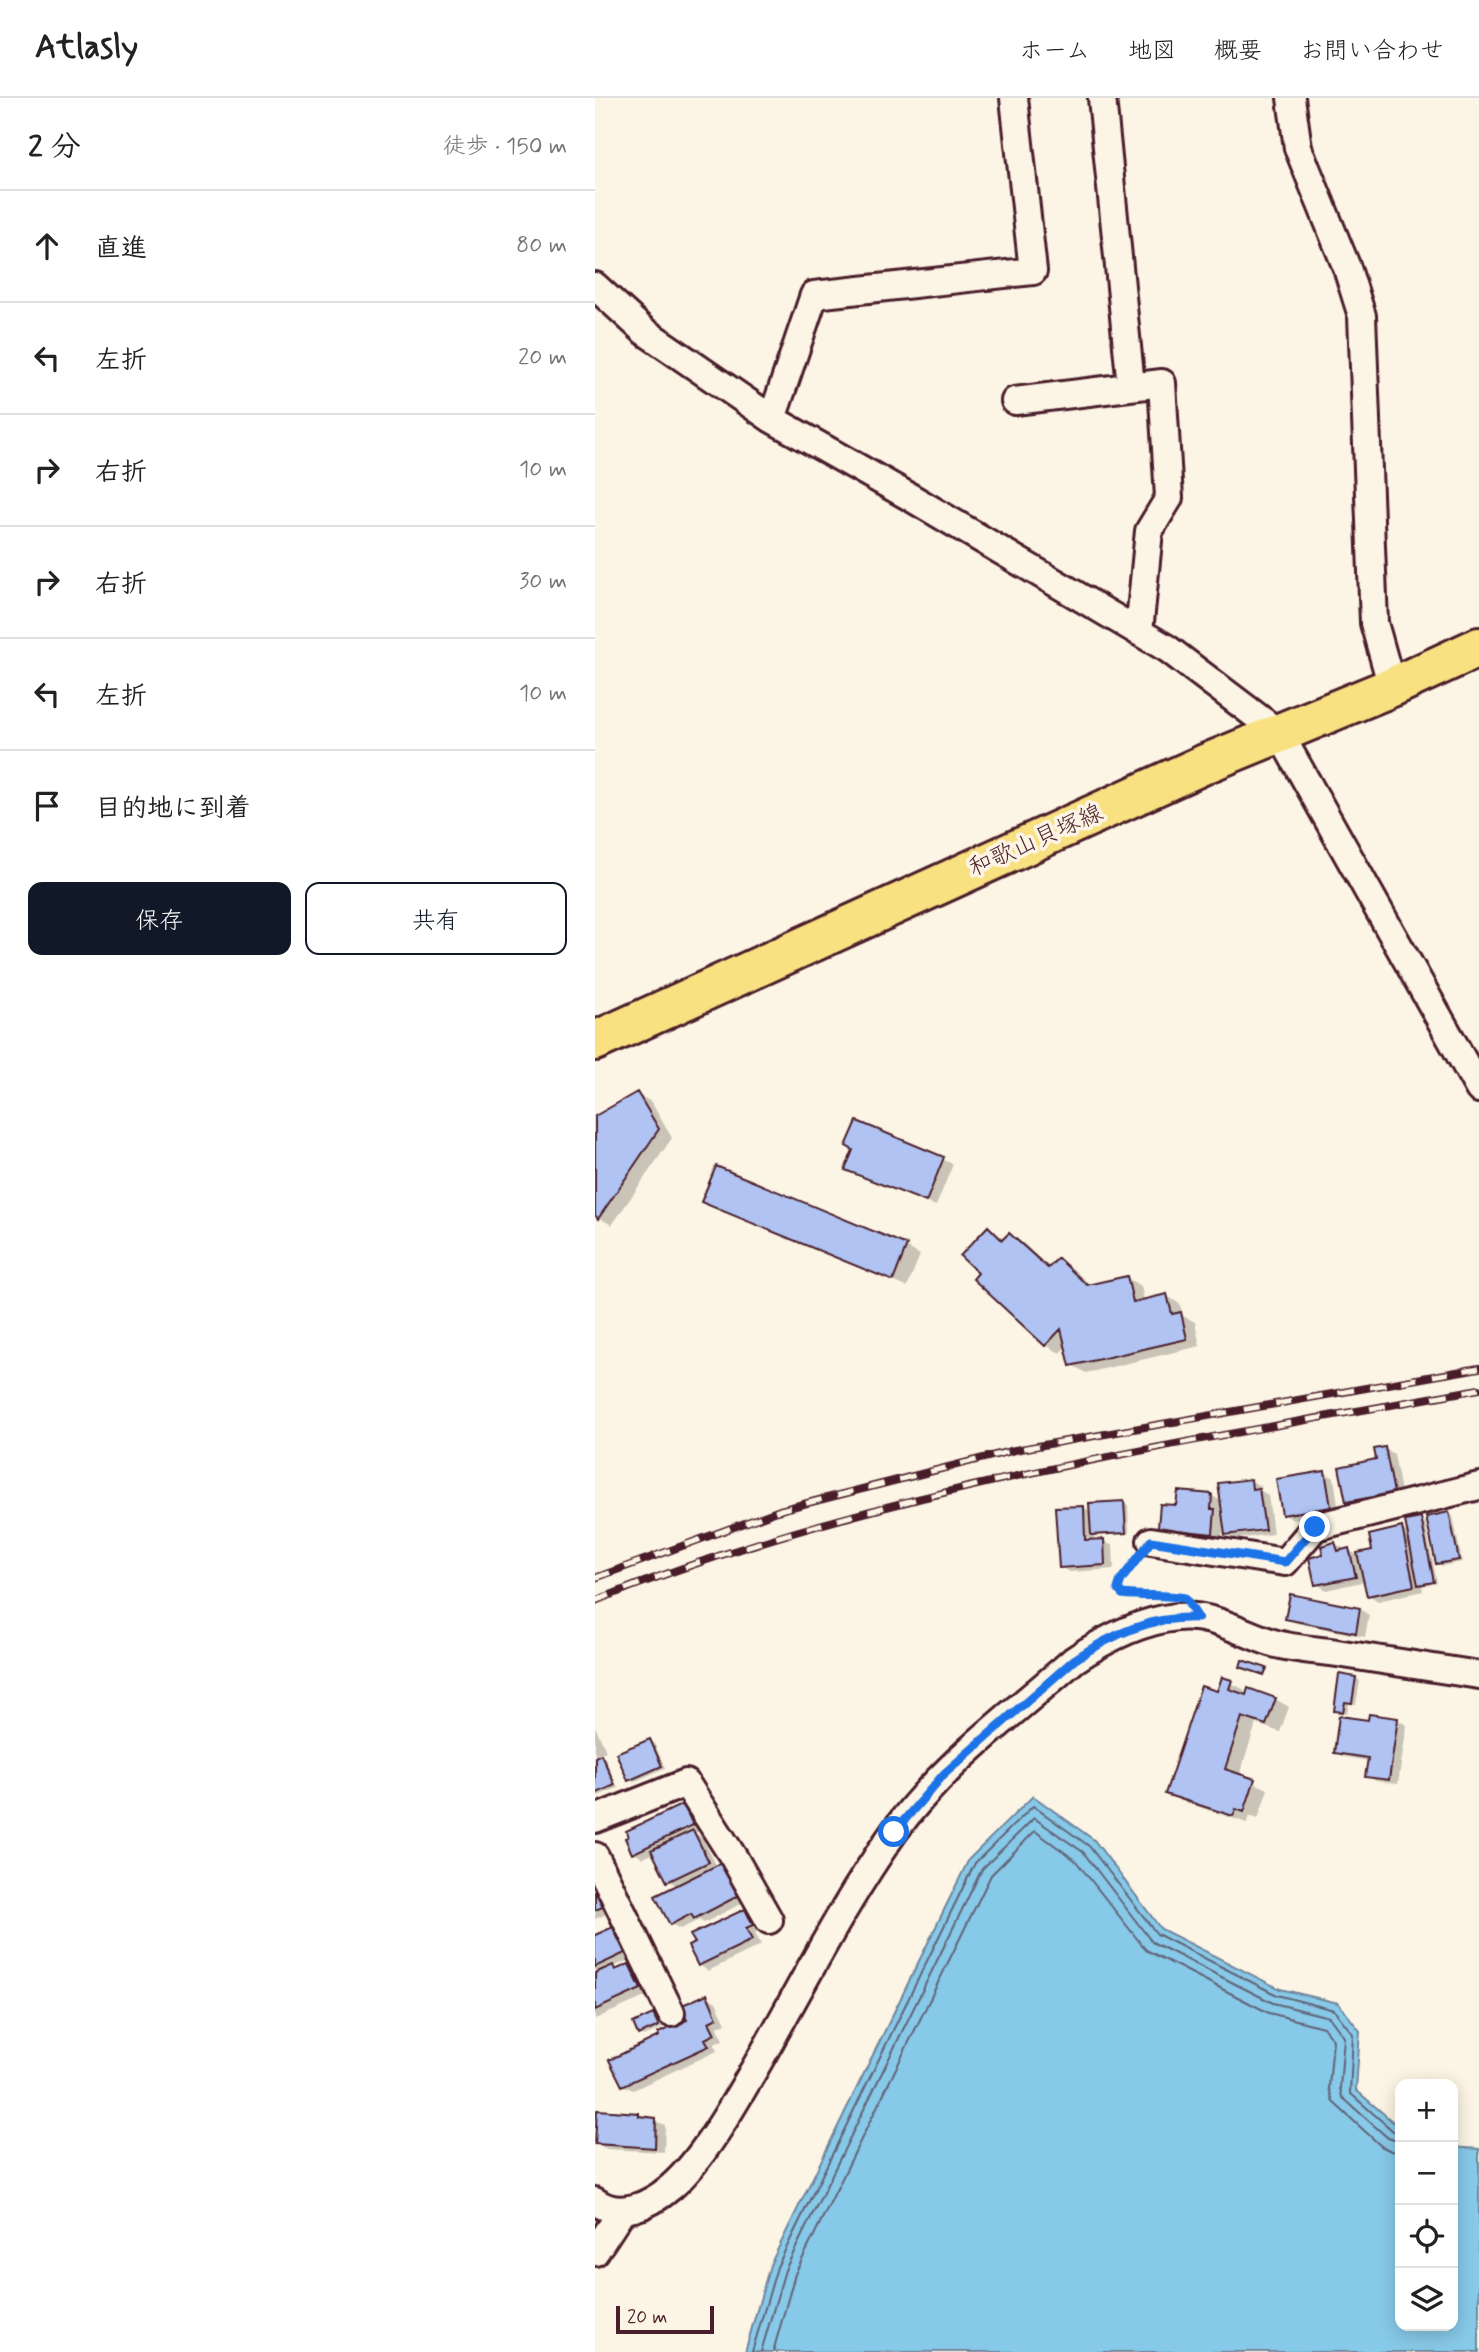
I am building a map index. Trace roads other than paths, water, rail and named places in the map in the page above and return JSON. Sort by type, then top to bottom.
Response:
[{"type":"main road","name":"和歌山貝塚線","points":[[595,1041],[1207,763],[1392,687],[1479,647]]},
{"type":"street","points":[[772,419],[814,295],[1033,271],[1014,98]]},
{"type":"street","points":[[1102,98],[1131,386]]},
{"type":"street","points":[[1291,98],[1298,148],[1347,268],[1362,316],[1374,623],[1392,687]]},
{"type":"street","points":[[595,286],[644,331],[772,419],[1168,649],[1280,734],[1479,1089]]},
{"type":"street","points":[[1015,401],[1161,383],[1169,498],[1149,531],[1139,632]]},
{"type":"street","points":[[1151,1541],[1285,1562],[1315,1527],[1479,1486]]},
{"type":"street","points":[[595,2252],[622,2211],[656,2199],[684,2174],[731,2109],[852,1899],[894,1832],[926,1793],[1074,1660],[1098,1643],[1127,1629],[1153,1622],[1177,1617],[1198,1618],[1219,1621],[1274,1643],[1479,1675]]},
{"type":"street","points":[[595,1819],[686,1783],[734,1858],[769,1920]]},
{"type":"street","points":[[595,1856],[671,2013]]},
{"type":"street","points":[[595,2201],[622,2211]]},
{"type":"water","points":[[1033,1796],[1094,1840],[1161,1929],[1280,1989],[1338,2003],[1360,2031],[1356,2090],[1395,2124],[1395,2331],[1458,2331],[1458,2147],[1479,2149],[1479,2352],[745,2352],[770,2265],[969,1859]]},
{"type":"railway","points":[[595,1578],[780,1510],[1015,1450],[1479,1368]]},
{"type":"railway","points":[[595,1601],[702,1561],[920,1498],[1143,1450],[1479,1389]]}]
